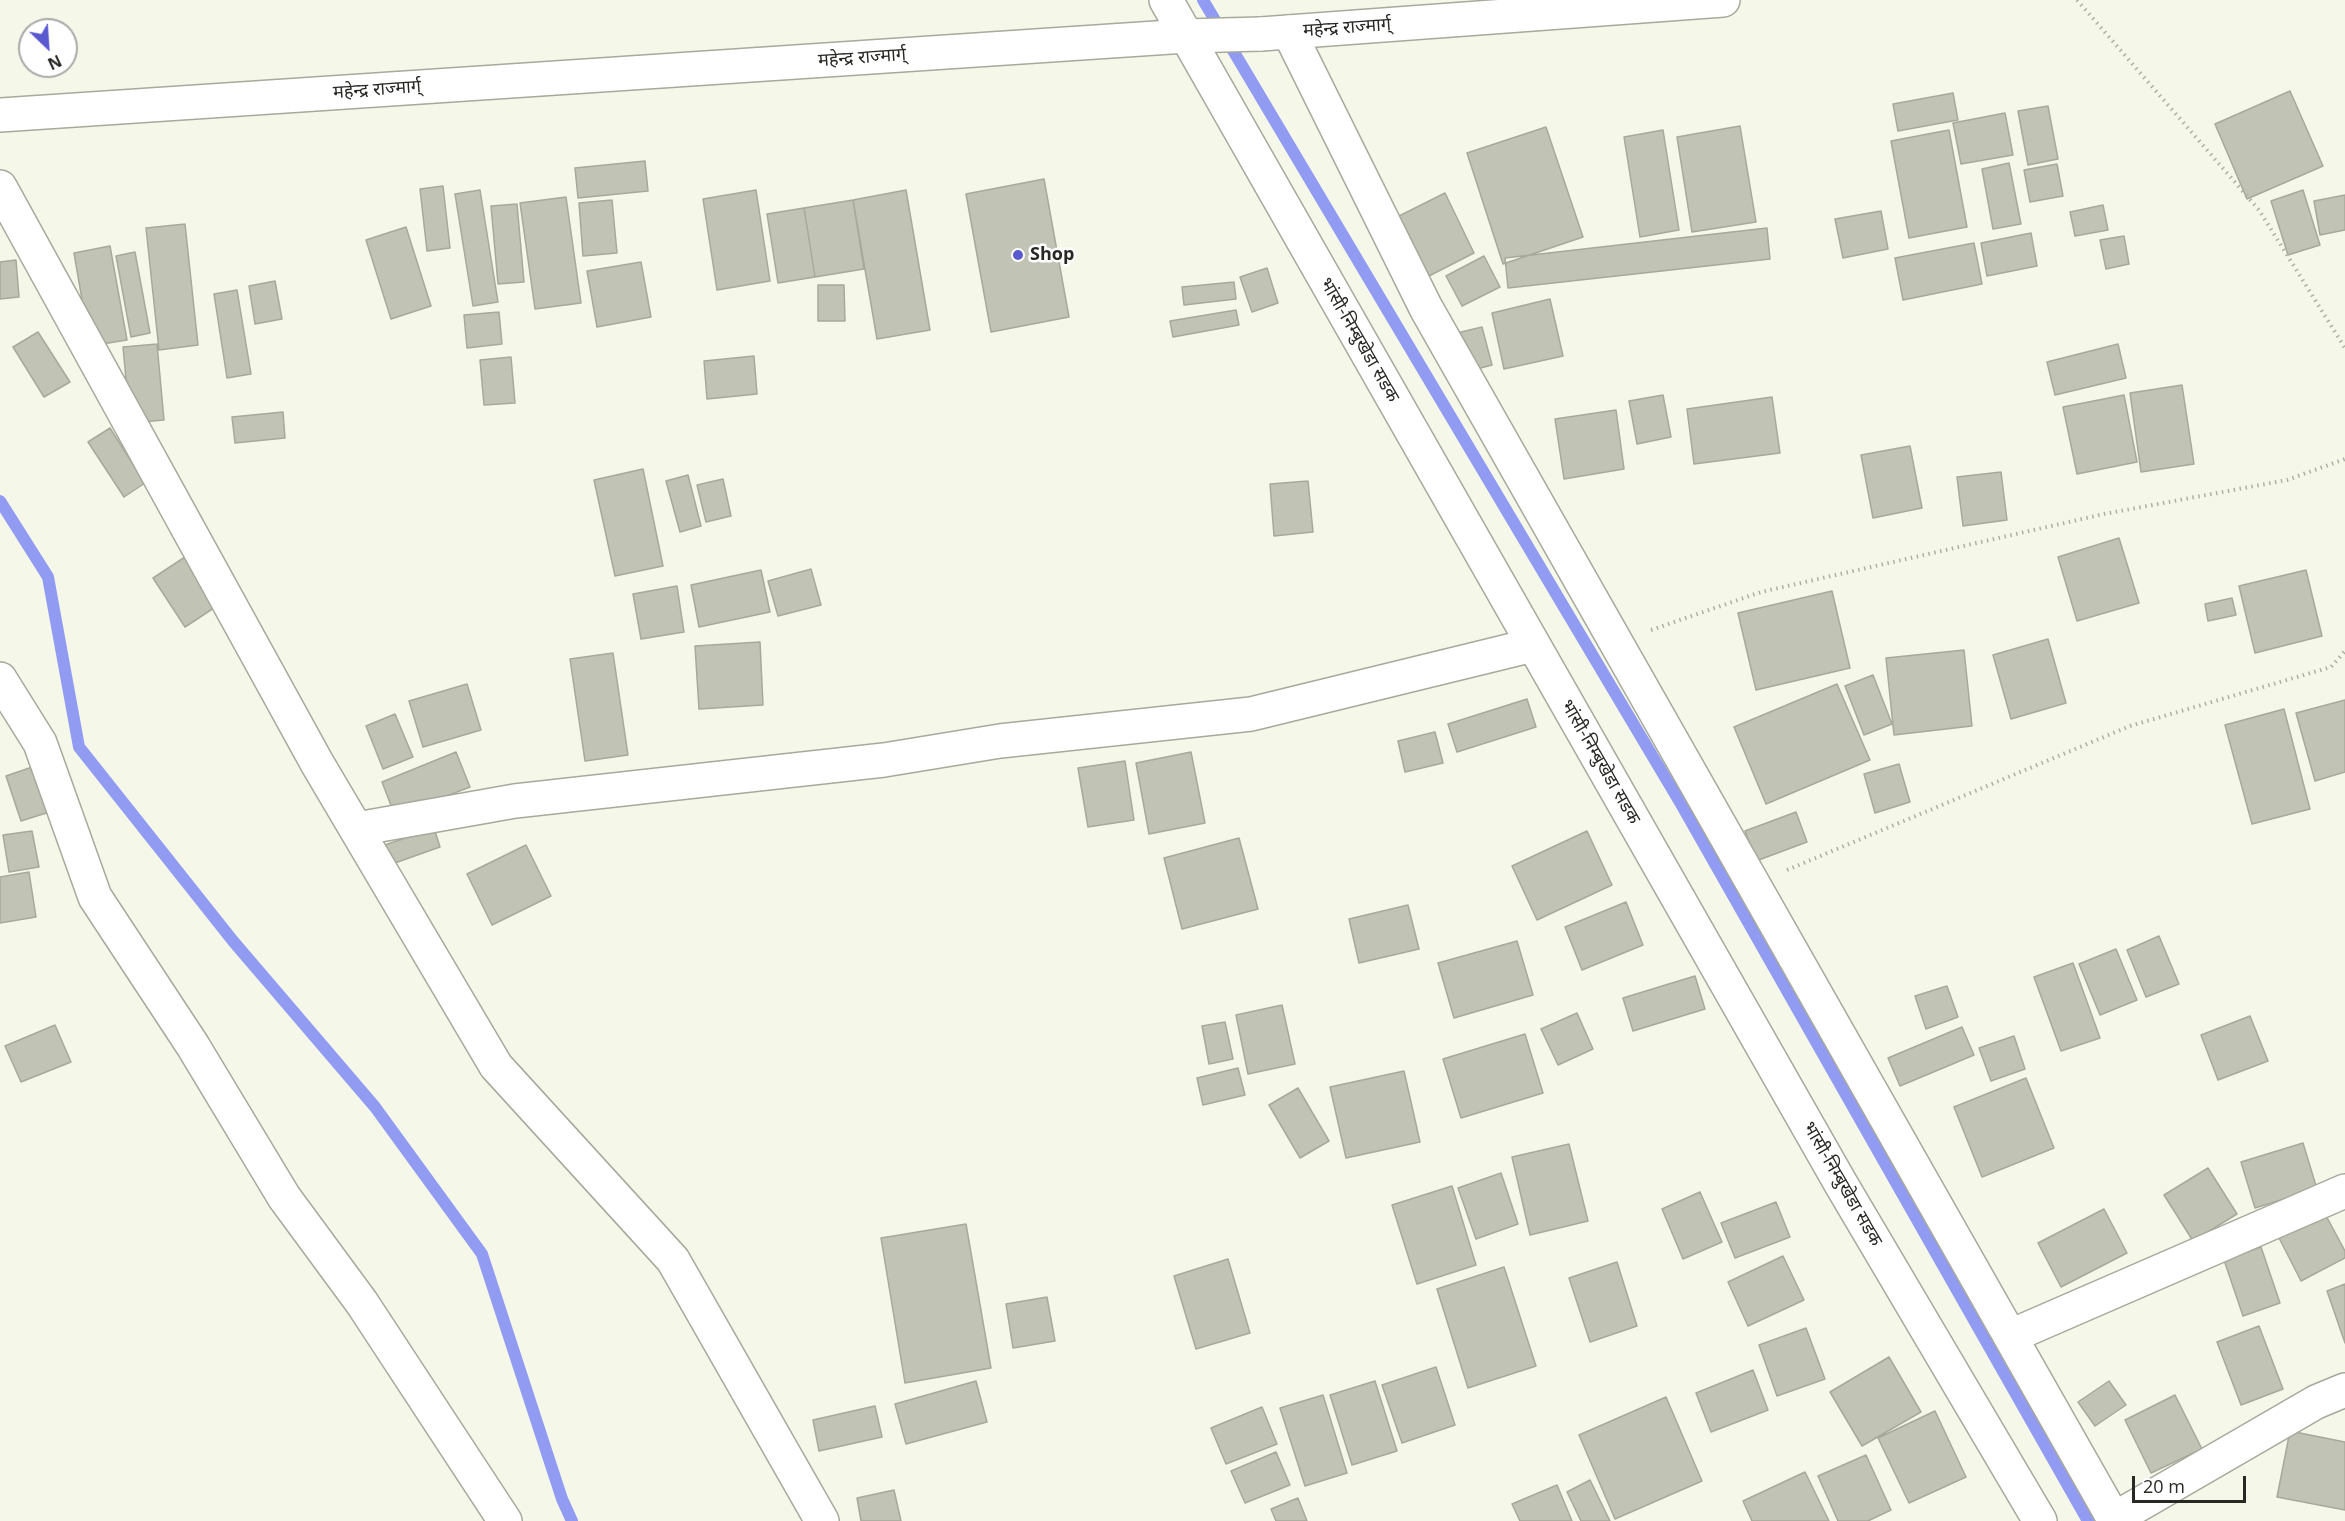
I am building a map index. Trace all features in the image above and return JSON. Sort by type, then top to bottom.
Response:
[{"type":"main road","name":"भांसी-निम्बुखेडा सडक","points":[[1166,0],[1193,36],[1533,645],[1835,1174],[2040,1521]]},
{"type":"main road","name":"महेन्द्र राज्मार्ग्","points":[[0,115],[1193,36],[1275,33],[1723,0]]},
{"type":"main road","points":[[1275,33],[1426,308],[2115,1520],[2316,1402],[2345,1390]]},
{"type":"main road","points":[[0,187],[317,763],[496,1066],[673,1260],[822,1521]]},
{"type":"main road","points":[[357,829],[515,801],[884,760],[1000,741],[1251,714],[1533,645]]},
{"type":"main road","points":[[0,679],[40,743],[95,897],[193,1046],[284,1197],[362,1303],[505,1521]]},
{"type":"main road","points":[[2011,1336],[2345,1191]]},
{"type":"path","points":[[2077,0],[2259,210],[2345,348]]},
{"type":"path","points":[[1616,642],[1761,592],[2104,514],[2287,480],[2345,459]]},
{"type":"path","points":[[1753,884],[2130,726],[2331,667],[2345,651]]},
{"type":"building","points":[[2290,91],[2323,166],[2247,199],[2215,124]]},
{"type":"building","points":[[1953,93],[1958,120],[1898,131],[1893,104]]},
{"type":"building","points":[[2048,106],[2058,159],[2028,165],[2018,111]]},
{"type":"building","points":[[2005,113],[2013,155],[1961,164],[1953,123]]},
{"type":"building","points":[[1740,126],[1756,222],[1692,232],[1677,137]]},
{"type":"building","points":[[1546,127],[1583,237],[1503,264],[1467,153]]},
{"type":"building","points":[[1663,130],[1679,230],[1640,237],[1624,137]]},
{"type":"building","points":[[1949,130],[1967,227],[1909,238],[1891,141]]},
{"type":"building","points":[[645,161],[648,191],[578,198],[575,168]]},
{"type":"building","points":[[2009,163],[2021,224],[1993,229],[1982,169]]},
{"type":"building","points":[[2057,164],[2063,196],[2030,202],[2024,170]]},
{"type":"building","name":"Shop","points":[[1044,179],[1069,317],[991,332],[966,194]]},
{"type":"building","points":[[443,186],[450,248],[427,251],[420,189]]},
{"type":"building","points":[[480,190],[498,302],[473,306],[455,194]]},
{"type":"building","points":[[756,190],[770,281],[717,290],[703,199]]},
{"type":"building","points":[[906,190],[930,330],[877,339],[853,200]]},
{"type":"building","points":[[2303,190],[2320,245],[2288,255],[2271,201]]},
{"type":"building","points":[[1445,193],[1474,253],[1427,277],[1397,217]]},
{"type":"building","points":[[2345,195],[2345,230],[2320,235],[2314,201]]},
{"type":"building","points":[[566,197],[581,303],[535,309],[520,203]]},
{"type":"building","points":[[612,200],[617,253],[583,256],[579,203]]},
{"type":"building","points":[[853,200],[864,269],[815,277],[804,208]]},
{"type":"building","points":[[517,204],[524,282],[498,284],[491,206]]},
{"type":"building","points":[[2103,205],[2108,230],[2075,236],[2070,212]]},
{"type":"building","points":[[804,208],[815,277],[778,283],[767,214]]},
{"type":"building","points":[[1881,211],[1888,249],[1843,258],[1835,219]]},
{"type":"building","points":[[185,224],[198,345],[159,350],[146,228]]},
{"type":"building","points":[[406,227],[431,306],[391,319],[366,240]]},
{"type":"building","points":[[1767,228],[1770,259],[1508,288],[1505,258]]},
{"type":"building","points":[[2031,233],[2037,266],[1987,276],[1981,243]]},
{"type":"building","points":[[2124,236],[2129,264],[2106,269],[2100,240]]},
{"type":"building","points":[[1974,243],[1982,284],[1903,300],[1895,258]]},
{"type":"building","points":[[110,246],[127,340],[90,346],[74,253]]},
{"type":"building","points":[[135,252],[150,333],[131,337],[116,256]]},
{"type":"building","points":[[1484,256],[1500,287],[1462,306],[1446,276]]},
{"type":"building","points":[[16,260],[19,297],[0,299],[0,262]]},
{"type":"building","points":[[641,262],[651,317],[597,327],[587,271]]},
{"type":"building","points":[[1267,268],[1278,303],[1252,312],[1240,277]]},
{"type":"building","points":[[275,281],[282,319],[255,324],[249,286]]},
{"type":"building","points":[[1234,282],[1236,299],[1184,305],[1182,287]]},
{"type":"building","points":[[818,285],[844,285],[845,321],[818,321]]},
{"type":"building","points":[[237,290],[251,374],[227,378],[214,294]]},
{"type":"building","points":[[1550,299],[1563,356],[1504,369],[1492,313]]},
{"type":"building","points":[[1236,310],[1239,325],[1173,337],[1170,321]]},
{"type":"building","points":[[499,312],[502,344],[467,348],[464,315]]},
{"type":"building","points":[[1482,327],[1492,365],[1466,372],[1457,333]]},
{"type":"building","points":[[38,332],[70,382],[44,397],[13,347]]},
{"type":"building","points":[[157,344],[164,420],[130,423],[123,347]]},
{"type":"building","points":[[2118,344],[2126,378],[2055,395],[2047,362]]},
{"type":"building","points":[[754,356],[757,394],[707,399],[704,361]]},
{"type":"building","points":[[511,357],[515,403],[484,405],[480,360]]},
{"type":"building","points":[[2182,385],[2194,464],[2141,472],[2130,393]]},
{"type":"building","points":[[1663,395],[1671,437],[1637,444],[1629,401]]},
{"type":"building","points":[[2124,395],[2137,462],[2077,474],[2063,407]]},
{"type":"building","points":[[1772,397],[1780,453],[1694,464],[1687,409]]},
{"type":"building","points":[[1616,410],[1624,469],[1564,479],[1555,419]]},
{"type":"building","points":[[283,412],[285,438],[235,443],[232,417]]},
{"type":"building","points":[[110,428],[145,483],[124,497],[88,442]]},
{"type":"building","points":[[1910,446],[1922,508],[1873,518],[1861,455]]},
{"type":"building","points":[[643,469],[663,566],[615,576],[594,480]]},
{"type":"building","points":[[2001,472],[2007,520],[1963,526],[1957,477]]},
{"type":"building","points":[[688,475],[701,526],[680,532],[666,481]]},
{"type":"building","points":[[723,479],[731,516],[706,522],[697,485]]},
{"type":"building","points":[[1308,481],[1313,532],[1274,536],[1270,484]]},
{"type":"building","points":[[2119,538],[2139,603],[2077,621],[2058,557]]},
{"type":"building","points":[[185,557],[217,606],[185,627],[153,578]]},
{"type":"building","points":[[811,569],[821,605],[778,616],[768,581]]},
{"type":"building","points":[[761,570],[770,612],[699,627],[691,585]]},
{"type":"building","points":[[2306,570],[2322,636],[2255,653],[2239,586]]},
{"type":"building","points":[[677,586],[684,632],[641,639],[633,594]]},
{"type":"building","points":[[1832,591],[1850,668],[1756,690],[1738,613]]},
{"type":"building","points":[[2232,598],[2236,615],[2208,621],[2205,604]]},
{"type":"building","points":[[2048,639],[2066,703],[2011,719],[1993,655]]},
{"type":"building","points":[[760,642],[763,705],[699,709],[695,646]]},
{"type":"building","points":[[1964,650],[1972,726],[1894,735],[1886,658]]},
{"type":"building","points":[[613,653],[628,755],[585,761],[570,659]]},
{"type":"building","points":[[1873,675],[1892,724],[1864,735],[1845,686]]},
{"type":"building","points":[[467,684],[481,730],[423,747],[409,701]]},
{"type":"building","points":[[1837,684],[1870,760],[1766,804],[1734,727]]},
{"type":"building","points":[[1527,699],[1536,727],[1457,752],[1448,724]]},
{"type":"building","points":[[2345,700],[2345,772],[2315,781],[2296,713]]},
{"type":"building","points":[[2284,709],[2310,809],[2252,824],[2225,725]]},
{"type":"building","points":[[395,714],[413,757],[383,769],[366,726]]},
{"type":"building","points":[[1435,732],[1443,763],[1405,772],[1398,741]]},
{"type":"building","points":[[456,752],[470,787],[395,816],[382,782]]},
{"type":"building","points":[[1191,752],[1205,823],[1149,834],[1136,763]]},
{"type":"building","points":[[1125,761],[1134,820],[1088,827],[1078,768]]},
{"type":"building","points":[[44,763],[59,809],[21,821],[6,776]]},
{"type":"building","points":[[1899,764],[1910,802],[1875,813],[1864,774]]},
{"type":"building","points":[[1796,812],[1807,842],[1756,861],[1745,831]]},
{"type":"building","points":[[434,828],[440,847],[392,864],[385,845]]},
{"type":"building","points":[[32,831],[39,867],[9,872],[3,835]]},
{"type":"building","points":[[1587,831],[1612,885],[1537,920],[1512,866]]},
{"type":"building","points":[[1239,838],[1258,909],[1182,929],[1164,858]]},
{"type":"building","points":[[526,845],[551,896],[492,925],[467,874]]},
{"type":"building","points":[[29,872],[36,917],[0,923],[0,877]]},
{"type":"building","points":[[1626,902],[1643,945],[1582,970],[1565,927]]},
{"type":"building","points":[[1408,905],[1419,949],[1359,963],[1349,919]]},
{"type":"building","points":[[2159,936],[2179,984],[2146,997],[2127,950]]},
{"type":"building","points":[[1517,941],[1533,995],[1454,1018],[1438,963]]},
{"type":"building","points":[[2116,949],[2137,1000],[2100,1015],[2079,964]]},
{"type":"building","points":[[2073,963],[2100,1038],[2061,1051],[2034,977]]},
{"type":"building","points":[[1695,976],[1705,1009],[1633,1031],[1623,998]]},
{"type":"building","points":[[1947,986],[1958,1017],[1926,1029],[1915,996]]},
{"type":"building","points":[[1282,1005],[1295,1064],[1248,1074],[1236,1015]]},
{"type":"building","points":[[1577,1013],[1593,1049],[1558,1065],[1541,1029]]},
{"type":"building","points":[[2250,1016],[2268,1061],[2218,1080],[2201,1035]]},
{"type":"building","points":[[1225,1022],[1233,1059],[1209,1064],[1202,1026]]},
{"type":"building","points":[[55,1025],[71,1062],[21,1082],[5,1046]]},
{"type":"building","points":[[1962,1027],[1974,1055],[1900,1086],[1888,1058]]},
{"type":"building","points":[[1525,1034],[1543,1093],[1461,1118],[1443,1059]]},
{"type":"building","points":[[2014,1036],[2025,1069],[1991,1081],[1979,1048]]},
{"type":"building","points":[[1238,1068],[1245,1095],[1203,1105],[1197,1078]]},
{"type":"building","points":[[1404,1071],[1420,1142],[1346,1158],[1330,1087]]},
{"type":"building","points":[[2026,1078],[2054,1148],[1982,1177],[1954,1107]]},
{"type":"building","points":[[1298,1088],[1329,1141],[1300,1158],[1269,1105]]},
{"type":"building","points":[[2303,1143],[2317,1189],[2255,1208],[2241,1162]]},
{"type":"building","points":[[1569,1144],[1588,1221],[1530,1235],[1512,1157]]},
{"type":"building","points":[[2208,1168],[2237,1214],[2193,1241],[2164,1195]]},
{"type":"building","points":[[1501,1173],[1518,1224],[1476,1239],[1458,1188]]},
{"type":"building","points":[[1452,1186],[1476,1265],[1417,1284],[1392,1205]]},
{"type":"building","points":[[1700,1192],[1722,1242],[1683,1259],[1662,1209]]},
{"type":"building","points":[[1776,1202],[1790,1237],[1735,1258],[1721,1223]]},
{"type":"building","points":[[2104,1209],[2127,1253],[2061,1287],[2038,1243]]},
{"type":"building","points":[[2323,1210],[2345,1251],[2345,1258],[2301,1281],[2277,1234]]},
{"type":"building","points":[[966,1224],[991,1368],[905,1383],[881,1238]]},
{"type":"building","points":[[2261,1247],[2280,1303],[2243,1316],[2224,1260]]},
{"type":"building","points":[[1783,1256],[1804,1300],[1748,1326],[1728,1282]]},
{"type":"building","points":[[1228,1259],[1250,1333],[1196,1349],[1174,1276]]},
{"type":"building","points":[[1617,1262],[1637,1326],[1590,1342],[1569,1278]]},
{"type":"building","points":[[1504,1267],[1536,1366],[1468,1388],[1437,1289]]},
{"type":"building","points":[[2345,1284],[2345,1343],[2327,1291]]},
{"type":"building","points":[[1047,1297],[1055,1341],[1013,1348],[1006,1304]]},
{"type":"building","points":[[2259,1326],[2283,1389],[2241,1405],[2217,1342]]},
{"type":"building","points":[[1806,1328],[1825,1379],[1777,1396],[1759,1345]]},
{"type":"building","points":[[1889,1357],[1921,1412],[1862,1446],[1830,1392]]},
{"type":"building","points":[[1436,1367],[1455,1425],[1402,1443],[1382,1385]]},
{"type":"building","points":[[1753,1370],[1768,1410],[1711,1432],[1696,1393]]},
{"type":"building","points":[[976,1381],[987,1422],[906,1444],[895,1404]]},
{"type":"building","points":[[1375,1381],[1397,1451],[1352,1465],[1330,1395]]},
{"type":"building","points":[[2109,1381],[2126,1405],[2095,1426],[2078,1402]]},
{"type":"building","points":[[1323,1395],[1347,1473],[1305,1486],[1280,1408]]},
{"type":"building","points":[[2175,1395],[2202,1449],[2151,1473],[2125,1420]]},
{"type":"building","points":[[1666,1397],[1702,1481],[1615,1519],[1579,1435]]},
{"type":"building","points":[[875,1406],[882,1437],[819,1451],[813,1420]]},
{"type":"building","points":[[1262,1407],[1277,1444],[1226,1464],[1211,1428]]},
{"type":"building","points":[[1935,1411],[1966,1477],[1909,1503],[1878,1438]]},
{"type":"building","points":[[2290,1431],[2345,1442],[2345,1510],[2277,1497]]},
{"type":"building","points":[[1276,1452],[1290,1485],[1245,1503],[1231,1471]]},
{"type":"building","points":[[1866,1455],[1891,1510],[1868,1521],[1838,1521],[1818,1476]]},
{"type":"building","points":[[1805,1472],[1829,1521],[1752,1521],[1743,1501]]},
{"type":"building","points":[[1590,1480],[1610,1521],[1581,1521],[1567,1492]]},
{"type":"building","points":[[1557,1485],[1572,1521],[1520,1521],[1512,1504]]},
{"type":"building","points":[[894,1490],[901,1521],[861,1521],[857,1498]]},
{"type":"building","points":[[1298,1498],[1307,1521],[1276,1521],[1271,1509]]},
{"type":"waterway","points":[[1203,0],[1681,804],[2088,1521]]},
{"type":"waterway","points":[[0,501],[48,577],[79,747],[233,941],[375,1107],[482,1254],[562,1499],[572,1521]]},
{"type":"place","name":"Shop","points":[[1018,255]]}]
